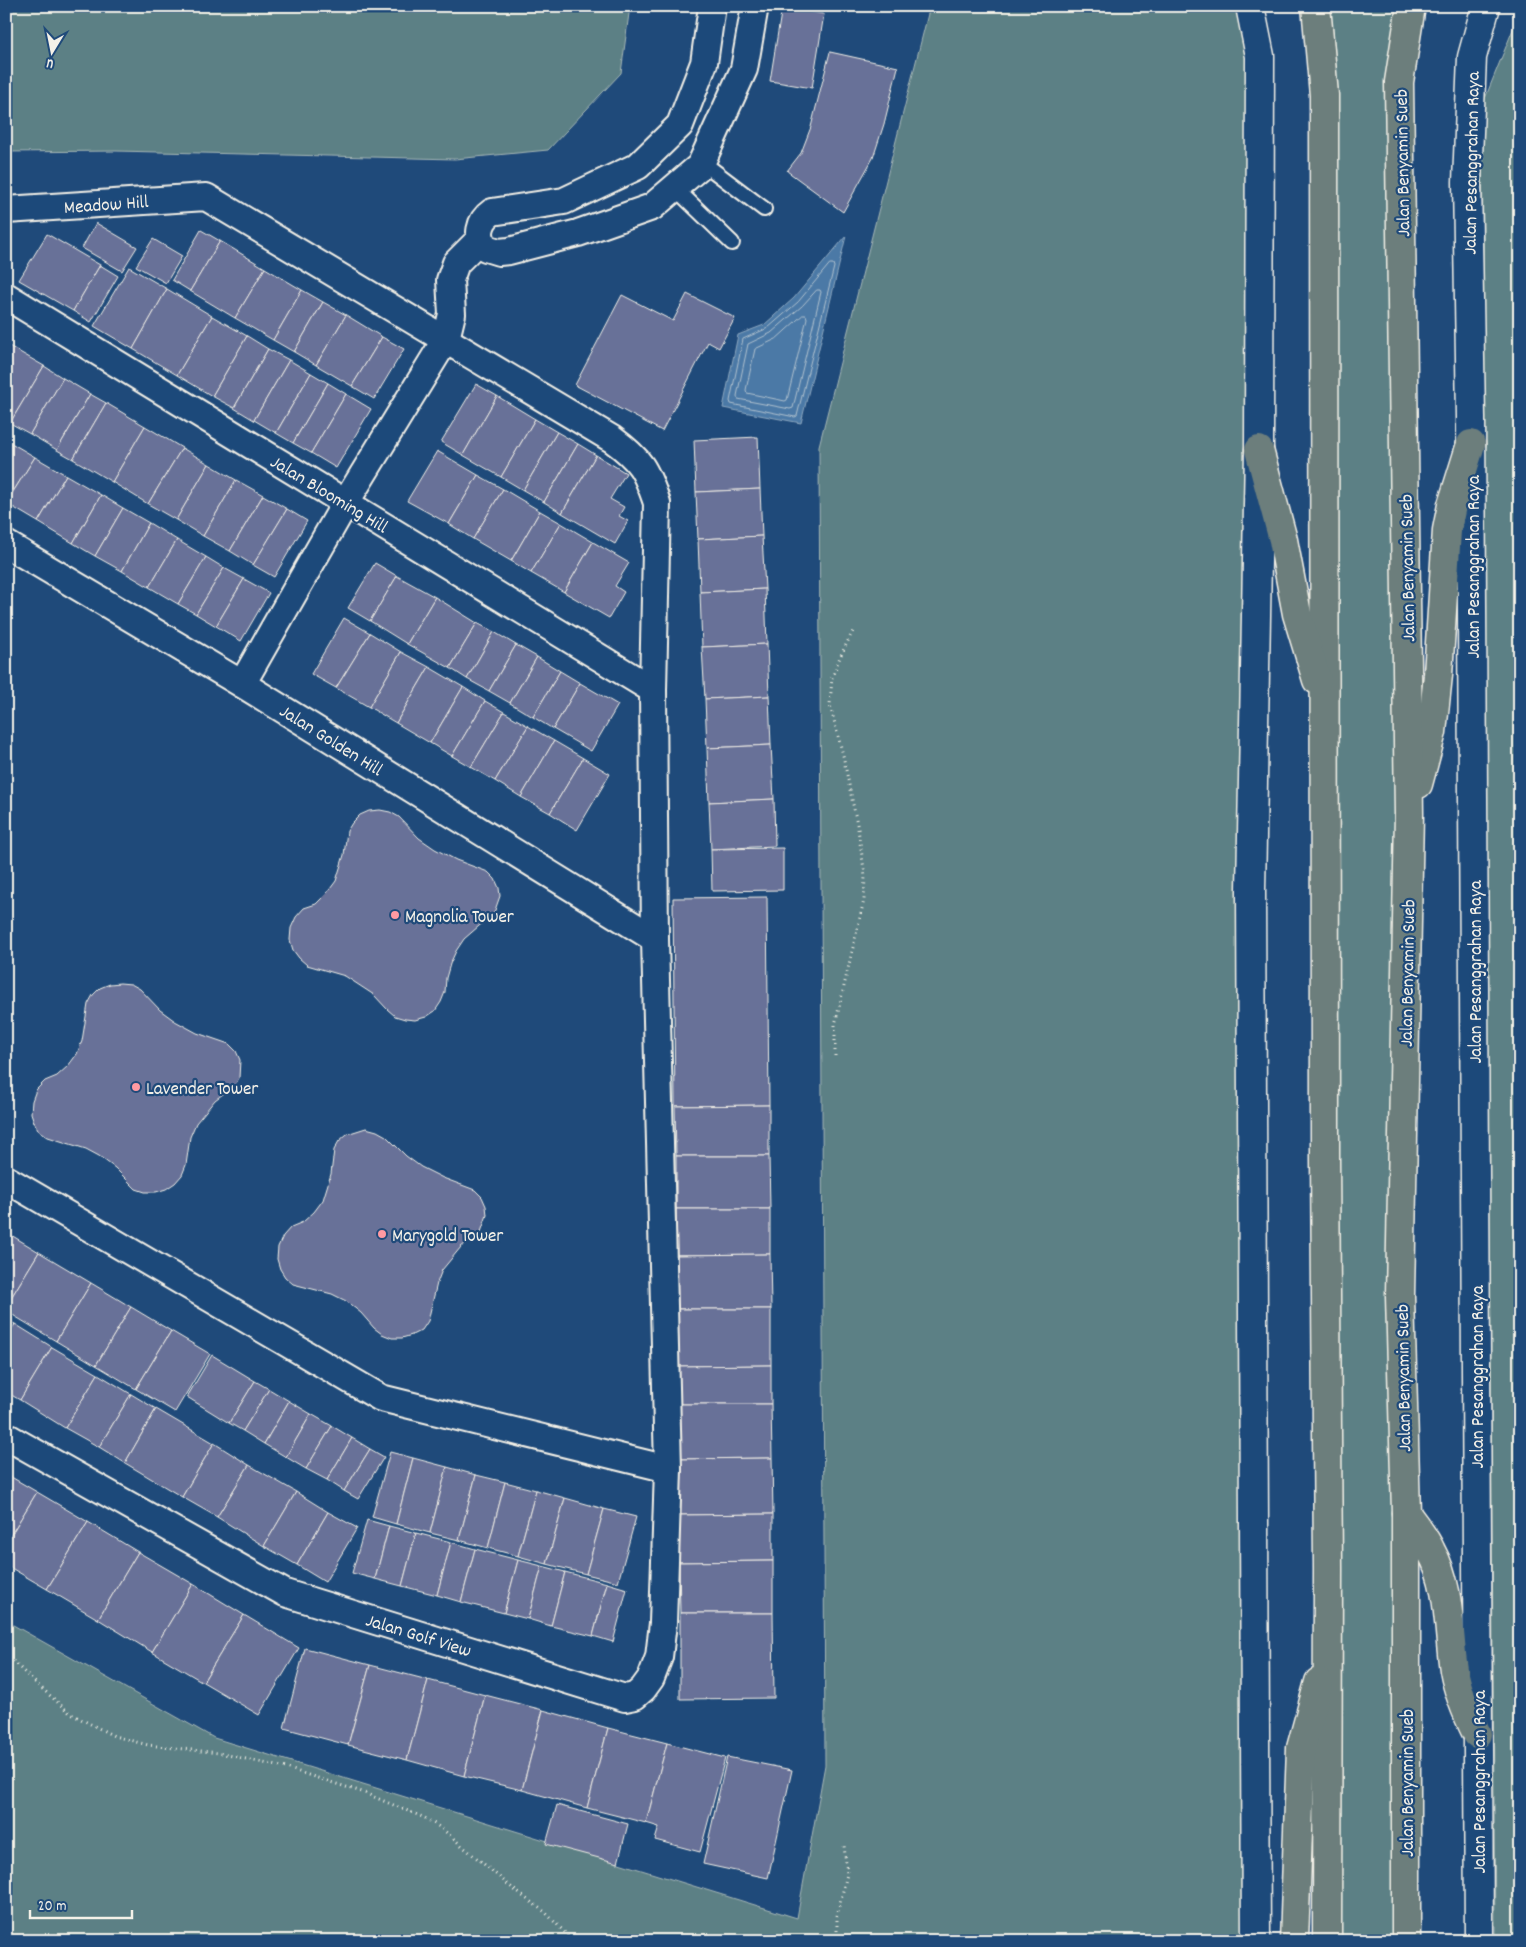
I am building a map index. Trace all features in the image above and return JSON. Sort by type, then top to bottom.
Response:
[{"type":"main road","points":[[1250,6],[1260,56],[1259,450],[1251,891],[1256,1941]]},
{"type":"main road","points":[[1316,6],[1324,94],[1327,1941]]},
{"type":"main road","name":"Jalan Pesanggrahan Raya","points":[[1479,1941],[1471,444],[1467,182],[1472,57],[1486,6]]},
{"type":"main road","name":"Jalan Benyamin Sueb","points":[[1406,1941],[1406,1513],[1400,1296],[1409,814],[1399,82],[1411,7]]},
{"type":"main road","points":[[1409,814],[1432,732],[1438,675],[1447,530],[1452,505],[1471,444]]},
{"type":"main road","points":[[1259,450],[1283,540],[1297,614],[1325,705]]},
{"type":"main road","points":[[1406,1513],[1432,1551],[1439,1571],[1446,1596],[1454,1670],[1459,1693],[1477,1734]]},
{"type":"main road","points":[[1294,1941],[1302,1748],[1310,1711],[1328,1656]]},
{"type":"street","points":[[242,684],[346,502],[446,339],[452,314],[450,280],[456,263],[480,239],[486,216],[492,212],[564,201],[638,166],[680,125],[704,63],[712,6]]},
{"type":"street","points":[[480,239],[490,251],[509,251],[578,233],[652,207],[700,166],[744,68],[755,6]]},
{"type":"street","name":"Meadow Hill","points":[[6,210],[206,197]]},
{"type":"street","name":"Jalan Golf View","points":[[6,1436],[285,1593],[626,1698],[635,1696],[643,1689],[651,1678],[659,1657],[663,1623],[668,1469],[655,939],[653,690],[657,503],[648,476],[633,454],[612,439],[206,197]]},
{"type":"street","name":"Jalan Blooming Hill","points":[[6,296],[653,690]]},
{"type":"street","name":"Jalan Golden Hill","points":[[6,544],[242,684],[655,939]]},
{"type":"street","points":[[6,1179],[381,1398],[668,1469]]},
{"type":"lane","points":[[702,162],[764,209]]},
{"type":"lane","points":[[674,188],[732,243]]},
{"type":"path","points":[[835,1056],[835,1025],[864,900],[864,876],[858,829],[843,755],[830,705],[832,678],[854,629]]},
{"type":"path","points":[[6,1654],[71,1714],[114,1736],[148,1745],[219,1753],[286,1768],[362,1792],[425,1818],[440,1828],[517,1892],[545,1912],[573,1941]]},
{"type":"path","points":[[837,1941],[837,1916],[847,1874],[844,1845]]},
{"type":"green space","points":[[6,6],[630,6],[621,73],[548,150],[455,159],[116,151],[6,152]]},
{"type":"green space","points":[[930,6],[1246,6],[1258,1941],[6,1941],[6,1621],[214,1738],[797,1918],[825,1765],[819,446]]},
{"type":"green space","points":[[1316,6],[1409,6],[1406,1941],[1327,1941]]},
{"type":"green space","points":[[1520,12],[1520,1941],[1498,1941],[1495,1937],[1482,106]]},
{"type":"water","points":[[846,236],[801,423],[723,408],[738,335],[764,325],[794,298]]},
{"type":"building","points":[[782,7],[824,14],[812,88],[770,81]]},
{"type":"building","points":[[830,52],[898,67],[884,124],[873,158],[843,212],[787,171],[801,153],[811,127]]},
{"type":"building","points":[[96,223],[137,247],[122,271],[82,248]]},
{"type":"building","points":[[201,230],[220,241],[190,291],[172,280]]},
{"type":"building","points":[[47,234],[100,265],[73,311],[19,280]]},
{"type":"building","points":[[153,239],[182,256],[166,283],[136,266]]},
{"type":"building","points":[[220,241],[265,268],[235,318],[190,291]]},
{"type":"building","points":[[100,265],[118,276],[91,322],[73,311]]},
{"type":"building","points":[[129,267],[167,289],[133,349],[94,326]]},
{"type":"building","points":[[265,268],[302,290],[273,340],[235,318]]},
{"type":"building","points":[[167,289],[212,316],[177,375],[133,349]]},
{"type":"building","points":[[302,290],[323,302],[294,352],[273,340]]},
{"type":"building","points":[[687,294],[735,318],[719,348],[708,342],[662,431],[575,385],[622,295],[673,321]]},
{"type":"building","points":[[323,302],[346,315],[316,365],[294,352]]},
{"type":"building","points":[[346,315],[382,337],[352,386],[316,365]]},
{"type":"building","points":[[212,316],[247,336],[212,396],[177,375]]},
{"type":"building","points":[[247,336],[268,349],[234,408],[212,396]]},
{"type":"building","points":[[382,337],[404,349],[374,399],[352,386]]},
{"type":"building","points":[[9,346],[44,366],[10,423],[6,421],[6,351]]},
{"type":"building","points":[[268,349],[289,360],[254,420],[234,408]]},
{"type":"building","points":[[289,360],[311,373],[276,433],[254,420]]},
{"type":"building","points":[[44,366],[63,378],[30,434],[10,423]]},
{"type":"building","points":[[311,373],[328,383],[293,443],[276,433]]},
{"type":"building","points":[[63,378],[90,394],[57,450],[30,434]]},
{"type":"building","points":[[328,383],[346,394],[311,453],[293,443]]},
{"type":"building","points":[[476,384],[497,396],[463,455],[441,442]]},
{"type":"building","points":[[90,394],[106,403],[73,459],[57,450]]},
{"type":"building","points":[[346,394],[371,409],[336,468],[311,453]]},
{"type":"building","points":[[497,396],[535,419],[501,477],[463,455]]},
{"type":"building","points":[[106,403],[145,426],[112,482],[73,459]]},
{"type":"building","points":[[535,419],[557,432],[523,490],[501,477]]},
{"type":"building","points":[[145,426],[182,448],[148,504],[112,482]]},
{"type":"building","points":[[557,432],[578,444],[544,502],[523,490]]},
{"type":"building","points":[[758,437],[760,489],[696,492],[694,440]]},
{"type":"building","points":[[6,440],[35,457],[6,503]]},
{"type":"building","points":[[578,444],[596,455],[562,513],[544,502]]},
{"type":"building","points":[[182,448],[209,464],[176,520],[148,504]]},
{"type":"building","points":[[437,451],[478,475],[449,524],[407,501]]},
{"type":"building","points":[[596,455],[626,473],[610,499],[624,507],[619,516],[628,521],[615,544],[562,513]]},
{"type":"building","points":[[35,457],[66,475],[38,522],[6,503]]},
{"type":"building","points":[[209,464],[236,480],[203,536],[176,520]]},
{"type":"building","points":[[66,475],[101,495],[73,543],[38,522]]},
{"type":"building","points":[[478,475],[503,489],[473,539],[449,524]]},
{"type":"building","points":[[236,480],[263,495],[230,551],[203,536]]},
{"type":"building","points":[[503,489],[540,511],[511,561],[473,539]]},
{"type":"building","points":[[760,489],[762,536],[698,539],[696,492]]},
{"type":"building","points":[[101,495],[123,508],[95,556],[73,543]]},
{"type":"building","points":[[263,495],[287,509],[253,565],[230,551]]},
{"type":"building","points":[[123,508],[149,523],[122,571],[95,556]]},
{"type":"building","points":[[287,509],[307,521],[274,577],[253,565]]},
{"type":"building","points":[[540,511],[561,523],[531,573],[511,561]]},
{"type":"building","points":[[149,523],[177,540],[149,587],[122,571]]},
{"type":"building","points":[[561,523],[593,542],[564,592],[531,573]]},
{"type":"building","points":[[762,536],[765,589],[700,592],[698,539]]},
{"type":"building","points":[[177,540],[206,557],[178,604],[149,587]]},
{"type":"building","points":[[593,542],[629,563],[615,586],[624,592],[609,618],[564,592]]},
{"type":"building","points":[[206,557],[224,568],[196,614],[178,604]]},
{"type":"building","points":[[375,563],[397,576],[370,621],[348,608]]},
{"type":"building","points":[[224,568],[244,579],[216,626],[196,614]]},
{"type":"building","points":[[397,576],[435,597],[407,644],[370,621]]},
{"type":"building","points":[[244,579],[269,593],[241,641],[216,626]]},
{"type":"building","points":[[765,589],[767,644],[702,647],[700,592]]},
{"type":"building","points":[[435,597],[477,623],[450,668],[407,644]]},
{"type":"building","points":[[344,618],[370,633],[336,688],[311,674]]},
{"type":"building","points":[[477,623],[494,632],[467,679],[450,668]]},
{"type":"building","points":[[494,632],[516,645],[489,691],[467,679]]},
{"type":"building","points":[[370,633],[401,652],[369,707],[336,688]]},
{"type":"building","points":[[767,644],[769,696],[705,699],[702,647]]},
{"type":"building","points":[[516,645],[537,657],[510,703],[489,691]]},
{"type":"building","points":[[401,652],[429,667],[396,723],[369,707]]},
{"type":"building","points":[[537,657],[560,671],[533,717],[510,703]]},
{"type":"building","points":[[429,667],[463,687],[430,743],[396,723]]},
{"type":"building","points":[[560,671],[580,683],[553,729],[533,717]]},
{"type":"building","points":[[580,683],[618,705],[591,751],[553,729]]},
{"type":"building","points":[[463,687],[485,701],[452,756],[430,743]]},
{"type":"building","points":[[769,696],[771,745],[707,748],[705,699]]},
{"type":"building","points":[[485,701],[504,712],[471,767],[452,756]]},
{"type":"building","points":[[504,712],[528,726],[495,781],[471,767]]},
{"type":"building","points":[[528,726],[554,741],[521,797],[495,781]]},
{"type":"building","points":[[554,741],[583,758],[550,813],[521,797]]},
{"type":"building","points":[[771,745],[774,799],[709,802],[707,748]]},
{"type":"building","points":[[583,758],[610,774],[577,830],[550,813]]},
{"type":"building","points":[[774,799],[775,846],[711,849],[709,802]]},
{"type":"building","name":"Magnolia Tower","points":[[380,810],[390,812],[399,817],[419,838],[435,849],[456,860],[488,872],[495,879],[499,888],[500,896],[494,913],[464,939],[456,951],[450,964],[445,992],[441,1002],[435,1011],[426,1017],[415,1020],[395,1016],[374,995],[345,976],[307,965],[293,950],[290,940],[291,928],[296,917],[304,908],[316,904],[336,881],[344,855],[347,831],[352,823],[360,815],[369,811]]},
{"type":"building","points":[[783,848],[783,890],[712,891],[711,849]]},
{"type":"building","points":[[767,897],[769,1105],[675,1106],[673,898]]},
{"type":"building","name":"Lavender Tower","points":[[120,983],[131,984],[140,989],[160,1010],[175,1021],[197,1033],[229,1044],[236,1051],[240,1060],[239,1078],[235,1085],[215,1100],[196,1123],[190,1137],[186,1165],[182,1175],[166,1189],[156,1192],[145,1192],[136,1189],[115,1168],[86,1149],[48,1137],[39,1131],[31,1113],[32,1101],[36,1090],[45,1081],[57,1076],[77,1054],[82,1041],[88,1004],[93,995],[100,988]]},
{"type":"building","points":[[769,1105],[769,1156],[676,1156],[675,1106]]},
{"type":"building","name":"Marygold Tower","points":[[366,1128],[386,1136],[406,1156],[421,1167],[475,1190],[482,1197],[486,1206],[487,1215],[481,1232],[461,1247],[442,1270],[428,1321],[422,1330],[402,1338],[392,1338],[382,1334],[346,1301],[332,1294],[293,1284],[285,1277],[277,1259],[278,1247],[283,1236],[291,1227],[303,1222],[323,1200],[331,1174],[334,1150],[339,1141],[347,1134]]},
{"type":"building","points":[[676,1156],[769,1156],[770,1209],[676,1209]]},
{"type":"building","points":[[676,1209],[770,1209],[770,1254],[677,1255]]},
{"type":"building","points":[[6,1232],[39,1252],[6,1306]]},
{"type":"building","points":[[39,1252],[91,1283],[56,1341],[6,1311],[6,1306]]},
{"type":"building","points":[[770,1254],[771,1309],[677,1309],[677,1255]]},
{"type":"building","points":[[91,1283],[131,1307],[96,1365],[56,1341]]},
{"type":"building","points":[[131,1307],[171,1331],[136,1389],[96,1365]]},
{"type":"building","points":[[677,1309],[771,1309],[771,1365],[677,1366]]},
{"type":"building","points":[[6,1320],[15,1324],[6,1338]]},
{"type":"building","points":[[15,1324],[52,1347],[20,1400],[6,1392],[6,1338]]},
{"type":"building","points":[[171,1331],[210,1354],[175,1412],[136,1389]]},
{"type":"building","points":[[52,1347],[98,1374],[65,1428],[20,1400]]},
{"type":"building","points":[[212,1355],[255,1381],[229,1423],[187,1397]]},
{"type":"building","points":[[771,1365],[771,1404],[678,1404],[677,1366]]},
{"type":"building","points":[[98,1374],[131,1394],[99,1447],[65,1428]]},
{"type":"building","points":[[255,1381],[269,1389],[243,1431],[229,1423]]},
{"type":"building","points":[[269,1389],[289,1401],[264,1444],[243,1431]]},
{"type":"building","points":[[131,1394],[156,1409],[125,1463],[99,1447]]},
{"type":"building","points":[[289,1401],[311,1414],[286,1457],[264,1444]]},
{"type":"building","points":[[678,1404],[771,1404],[772,1458],[679,1459]]},
{"type":"building","points":[[156,1409],[214,1443],[182,1497],[125,1463]]},
{"type":"building","points":[[311,1414],[332,1426],[306,1469],[286,1457]]},
{"type":"building","points":[[332,1426],[352,1438],[327,1480],[306,1469]]},
{"type":"building","points":[[352,1438],[370,1449],[344,1491],[327,1480]]},
{"type":"building","points":[[214,1443],[249,1465],[217,1517],[182,1497]]},
{"type":"building","points":[[370,1449],[384,1457],[358,1499],[344,1491]]},
{"type":"building","points":[[390,1452],[413,1458],[396,1524],[372,1517]]},
{"type":"building","points":[[413,1458],[447,1467],[430,1533],[396,1524]]},
{"type":"building","points":[[772,1458],[773,1514],[679,1515],[679,1459]]},
{"type":"building","points":[[249,1465],[296,1492],[264,1546],[217,1517]]},
{"type":"building","points":[[447,1467],[476,1475],[459,1540],[430,1533]]},
{"type":"building","points":[[6,1474],[37,1492],[6,1543]]},
{"type":"building","points":[[476,1475],[505,1482],[488,1548],[459,1540]]},
{"type":"building","points":[[505,1482],[536,1490],[518,1556],[488,1548]]},
{"type":"building","points":[[536,1490],[565,1498],[547,1564],[518,1556]]},
{"type":"building","points":[[37,1492],[88,1522],[47,1589],[6,1565],[6,1543]]},
{"type":"building","points":[[296,1492],[328,1512],[297,1565],[264,1546]]},
{"type":"building","points":[[565,1498],[604,1509],[586,1574],[547,1564]]},
{"type":"building","points":[[604,1509],[636,1517],[618,1582],[586,1574]]},
{"type":"building","points":[[328,1512],[357,1528],[325,1582],[297,1565]]},
{"type":"building","points":[[773,1514],[773,1561],[679,1562],[679,1515]]},
{"type":"building","points":[[367,1520],[389,1526],[375,1579],[352,1573]]},
{"type":"building","points":[[88,1522],[138,1552],[98,1619],[47,1589]]},
{"type":"building","points":[[389,1526],[416,1533],[402,1586],[375,1579]]},
{"type":"building","points":[[416,1533],[451,1542],[437,1595],[402,1586]]},
{"type":"building","points":[[451,1542],[475,1549],[461,1602],[437,1595]]},
{"type":"building","points":[[475,1549],[518,1560],[504,1613],[461,1602]]},
{"type":"building","points":[[138,1552],[193,1584],[152,1652],[98,1619]]},
{"type":"building","points":[[518,1560],[542,1566],[528,1619],[504,1613]]},
{"type":"building","points":[[773,1561],[773,1613],[680,1613],[679,1562]]},
{"type":"building","points":[[542,1566],[565,1572],[551,1626],[528,1619]]},
{"type":"building","points":[[565,1572],[607,1583],[593,1636],[551,1626]]},
{"type":"building","points":[[607,1583],[627,1589],[613,1642],[593,1636]]},
{"type":"building","points":[[193,1584],[244,1615],[203,1682],[152,1652]]},
{"type":"building","points":[[680,1613],[773,1613],[774,1698],[680,1699]]},
{"type":"building","points":[[244,1615],[299,1648],[259,1715],[203,1682]]},
{"type":"building","points":[[305,1648],[370,1665],[348,1745],[284,1728]]},
{"type":"building","points":[[370,1665],[428,1680],[407,1760],[348,1745]]},
{"type":"building","points":[[428,1680],[485,1695],[464,1776],[407,1760]]},
{"type":"building","points":[[485,1695],[543,1710],[522,1790],[464,1776]]},
{"type":"building","points":[[543,1710],[608,1728],[587,1808],[522,1790]]},
{"type":"building","points":[[608,1728],[667,1743],[646,1823],[587,1808]]},
{"type":"building","points":[[667,1743],[725,1758],[700,1852],[655,1840],[659,1827],[646,1823]]},
{"type":"building","points":[[727,1757],[792,1770],[768,1878],[703,1864]]},
{"type":"building","points":[[557,1805],[628,1824],[618,1863],[546,1844]]},
{"type":"place","name":"Magnolia Tower","points":[[395,915]]},
{"type":"place","name":"Lavender Tower","points":[[136,1087]]},
{"type":"place","name":"Marygold Tower","points":[[382,1234]]}]
